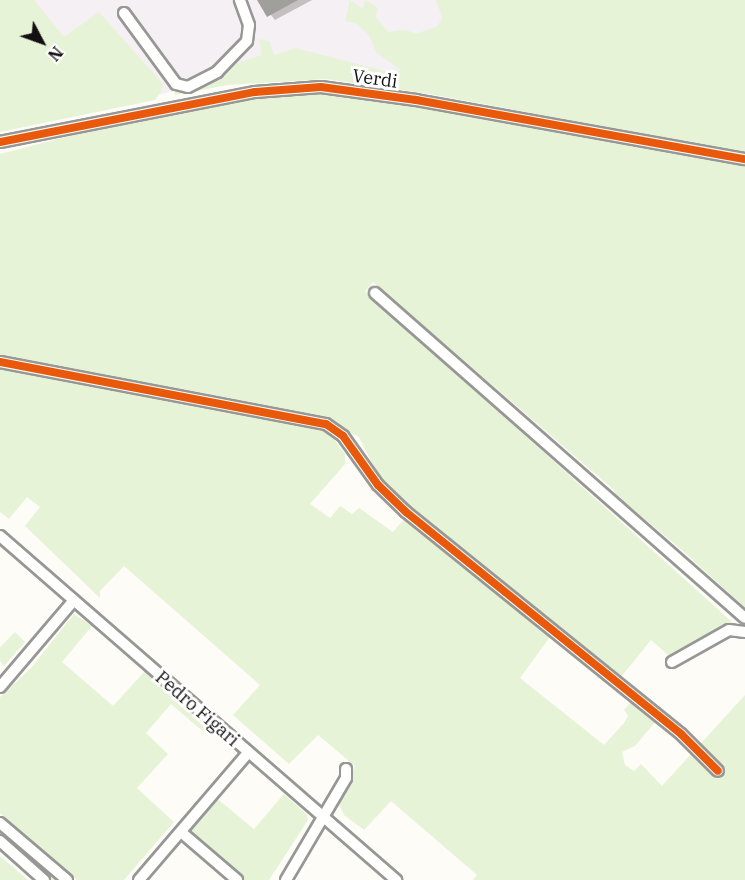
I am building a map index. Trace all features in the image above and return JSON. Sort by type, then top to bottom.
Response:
[{"type":"street","points":[[124,13],[176,84],[188,87],[218,72],[248,41],[249,26],[240,0]]},
{"type":"street","name":"Verdi","points":[[0,142],[255,92],[321,87],[416,100],[745,159]]},
{"type":"street","points":[[375,293],[745,618]]},
{"type":"street","points":[[0,362],[326,424],[343,436],[378,484],[406,512],[681,734],[718,771]]},
{"type":"street","name":"Pedro Figari","points":[[0,536],[396,880]]},
{"type":"street","points":[[0,687],[74,600]]},
{"type":"street","points":[[672,662],[729,630],[745,632]]},
{"type":"street","points":[[0,668],[9,676]]},
{"type":"street","points":[[139,880],[248,753]]},
{"type":"street","points":[[286,880],[346,778],[346,769]]},
{"type":"street","points":[[0,823],[67,880]]},
{"type":"street","points":[[181,832],[237,880]]},
{"type":"street","points":[[0,841],[44,880]]},
{"type":"shaded area","points":[[26,0],[450,0],[445,86],[276,67],[107,107]]},
{"type":"green space","points":[[0,0],[34,0],[64,37],[99,12],[163,84],[161,92],[155,100],[0,132]]},
{"type":"green space","points":[[350,0],[363,9],[365,0],[378,8],[375,16],[388,32],[406,30],[416,34],[438,26],[442,17],[436,0],[745,0],[745,153],[429,94],[326,79],[228,85],[175,95],[173,84],[262,55],[259,39],[269,41],[274,55],[295,48],[385,71],[402,71],[376,52],[369,35],[357,24],[345,21]]},
{"type":"green space","points":[[326,88],[745,164],[745,608],[683,551],[622,500],[620,503],[614,490],[373,282],[365,291],[732,622],[675,661],[651,640],[621,677],[614,676],[393,493],[378,475],[359,437],[333,424],[313,416],[0,357],[0,154],[236,93]]},
{"type":"green space","points":[[0,365],[316,426],[330,434],[345,454],[345,464],[310,504],[330,518],[340,506],[352,514],[359,508],[393,532],[406,517],[550,637],[520,678],[604,745],[624,723],[628,716],[624,710],[631,702],[656,721],[635,746],[622,752],[625,765],[634,771],[641,764],[662,786],[745,695],[745,880],[473,880],[477,875],[391,801],[364,830],[344,815],[338,802],[355,766],[318,735],[289,764],[233,715],[260,685],[124,566],[100,591],[100,598],[25,526],[40,507],[27,497],[9,519],[0,512]]},
{"type":"green space","points":[[74,614],[92,626],[62,662],[113,706],[145,671],[210,729],[206,734],[171,704],[146,733],[168,754],[137,788],[174,822],[124,880],[77,880],[0,813],[0,697],[31,668]]},
{"type":"green space","points":[[15,632],[25,642],[4,666],[0,661],[0,647]]},
{"type":"green space","points":[[210,793],[254,829],[284,794],[307,815],[308,820],[269,880],[242,880],[185,835]]},
{"type":"green space","points":[[0,827],[62,880],[52,880],[0,835]]},
{"type":"green space","points":[[0,856],[28,880],[0,880]]},
{"type":"building","points":[[257,0],[298,0],[267,17]]},
{"type":"cycle path","points":[[0,142],[255,92],[321,87],[416,100],[745,159]]},
{"type":"cycle path","points":[[0,362],[326,424],[343,436],[378,485],[406,512],[681,734],[718,771]]}]
